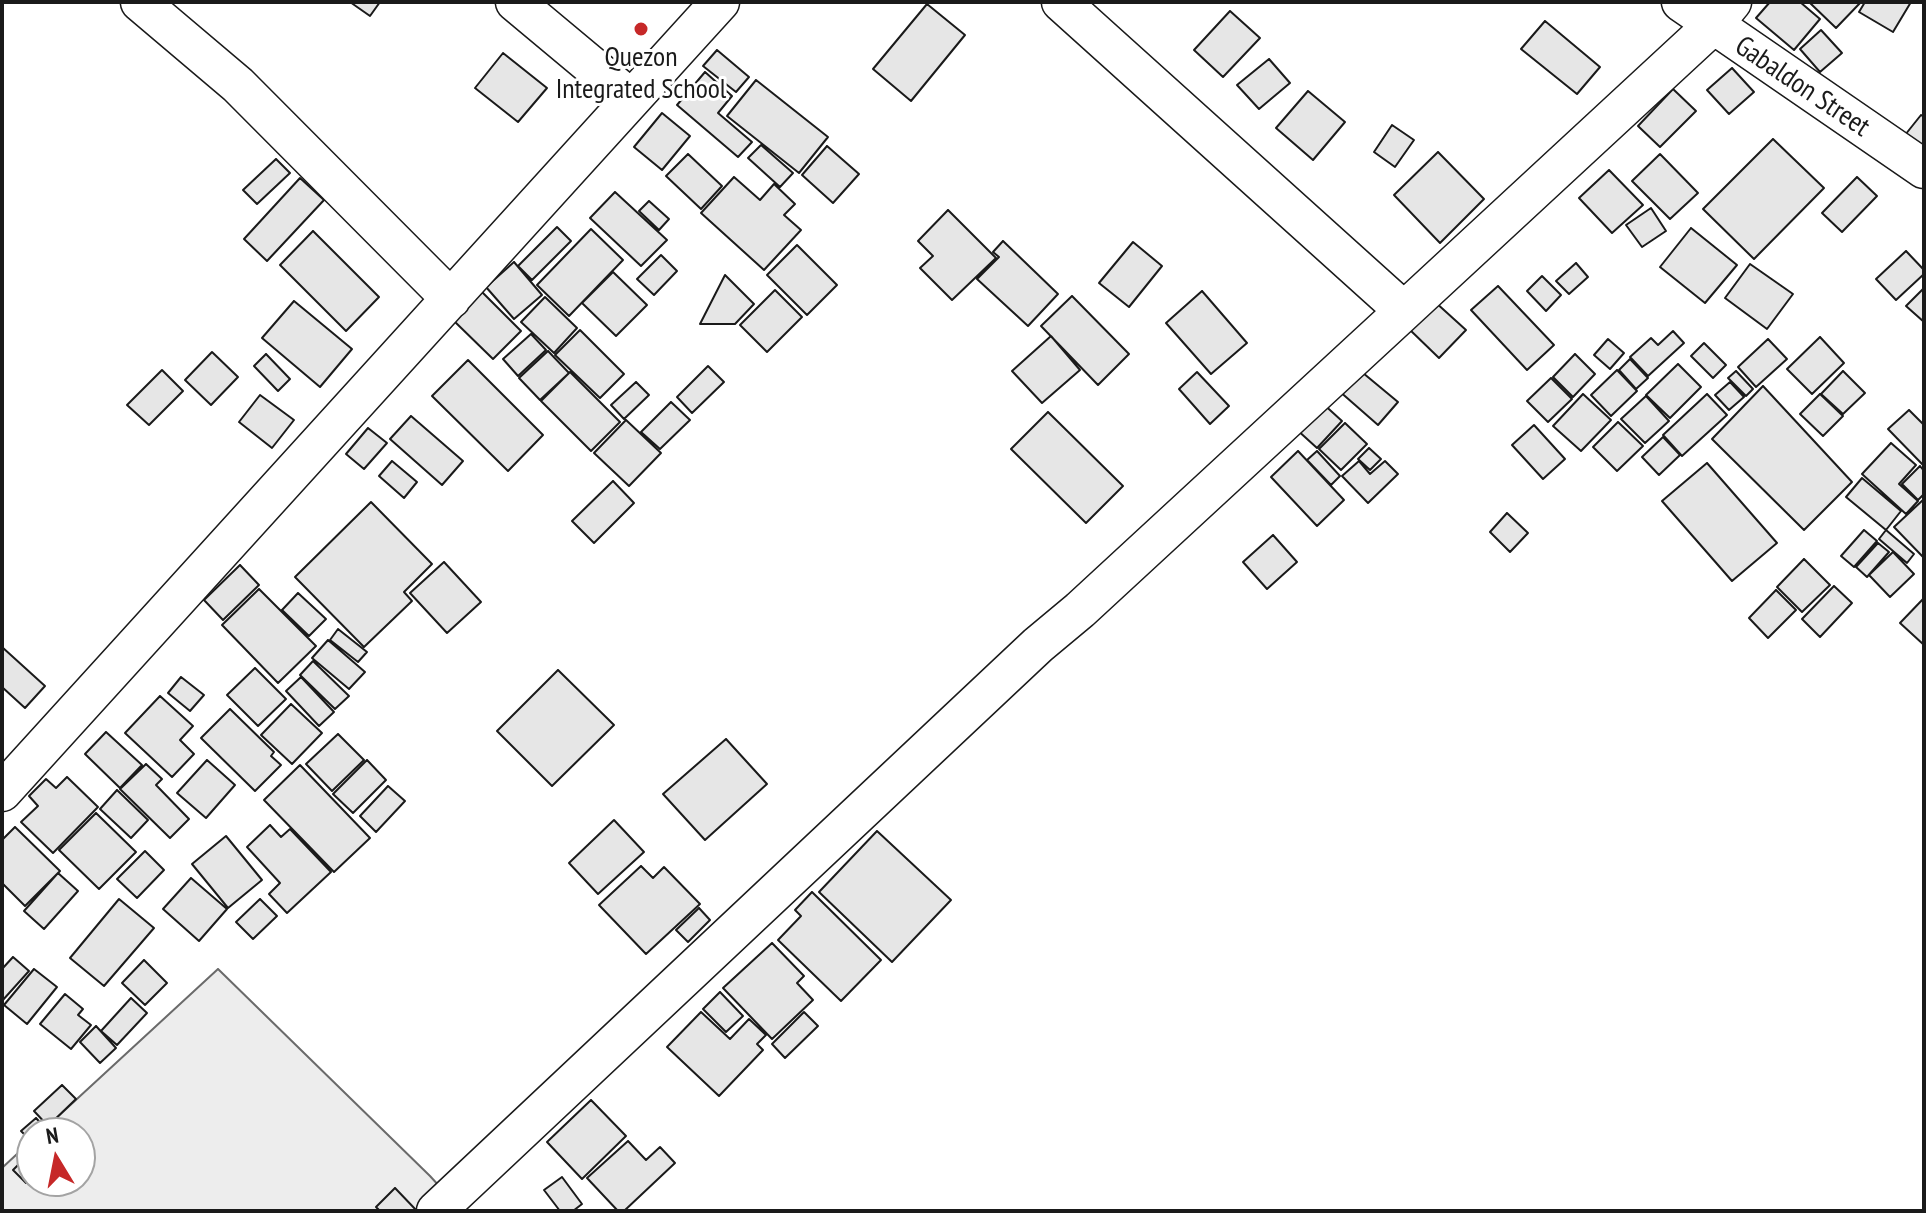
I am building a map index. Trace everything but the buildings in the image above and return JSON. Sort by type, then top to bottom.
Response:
[{"type":"street","points":[[140,2],[238,85],[451,299]]},
{"type":"street","points":[[515,2],[630,98]]},
{"type":"street","points":[[2,792],[720,2]]},
{"type":"street","points":[[1061,2],[1404,311]]},
{"type":"street","name":"Gabaldon Street","points":[[1681,2],[1722,14],[1924,169]]},
{"type":"street","points":[[436,1211],[1038,645],[1080,610],[1722,14]]},
{"type":"shaded area","points":[[218,969],[462,1211],[2,1211],[2,1168],[16,1155],[16,1197],[96,1197],[96,1117],[57,1117]]},
{"type":"place","name":"Quezon Integrated School","points":[[641,29]]}]
